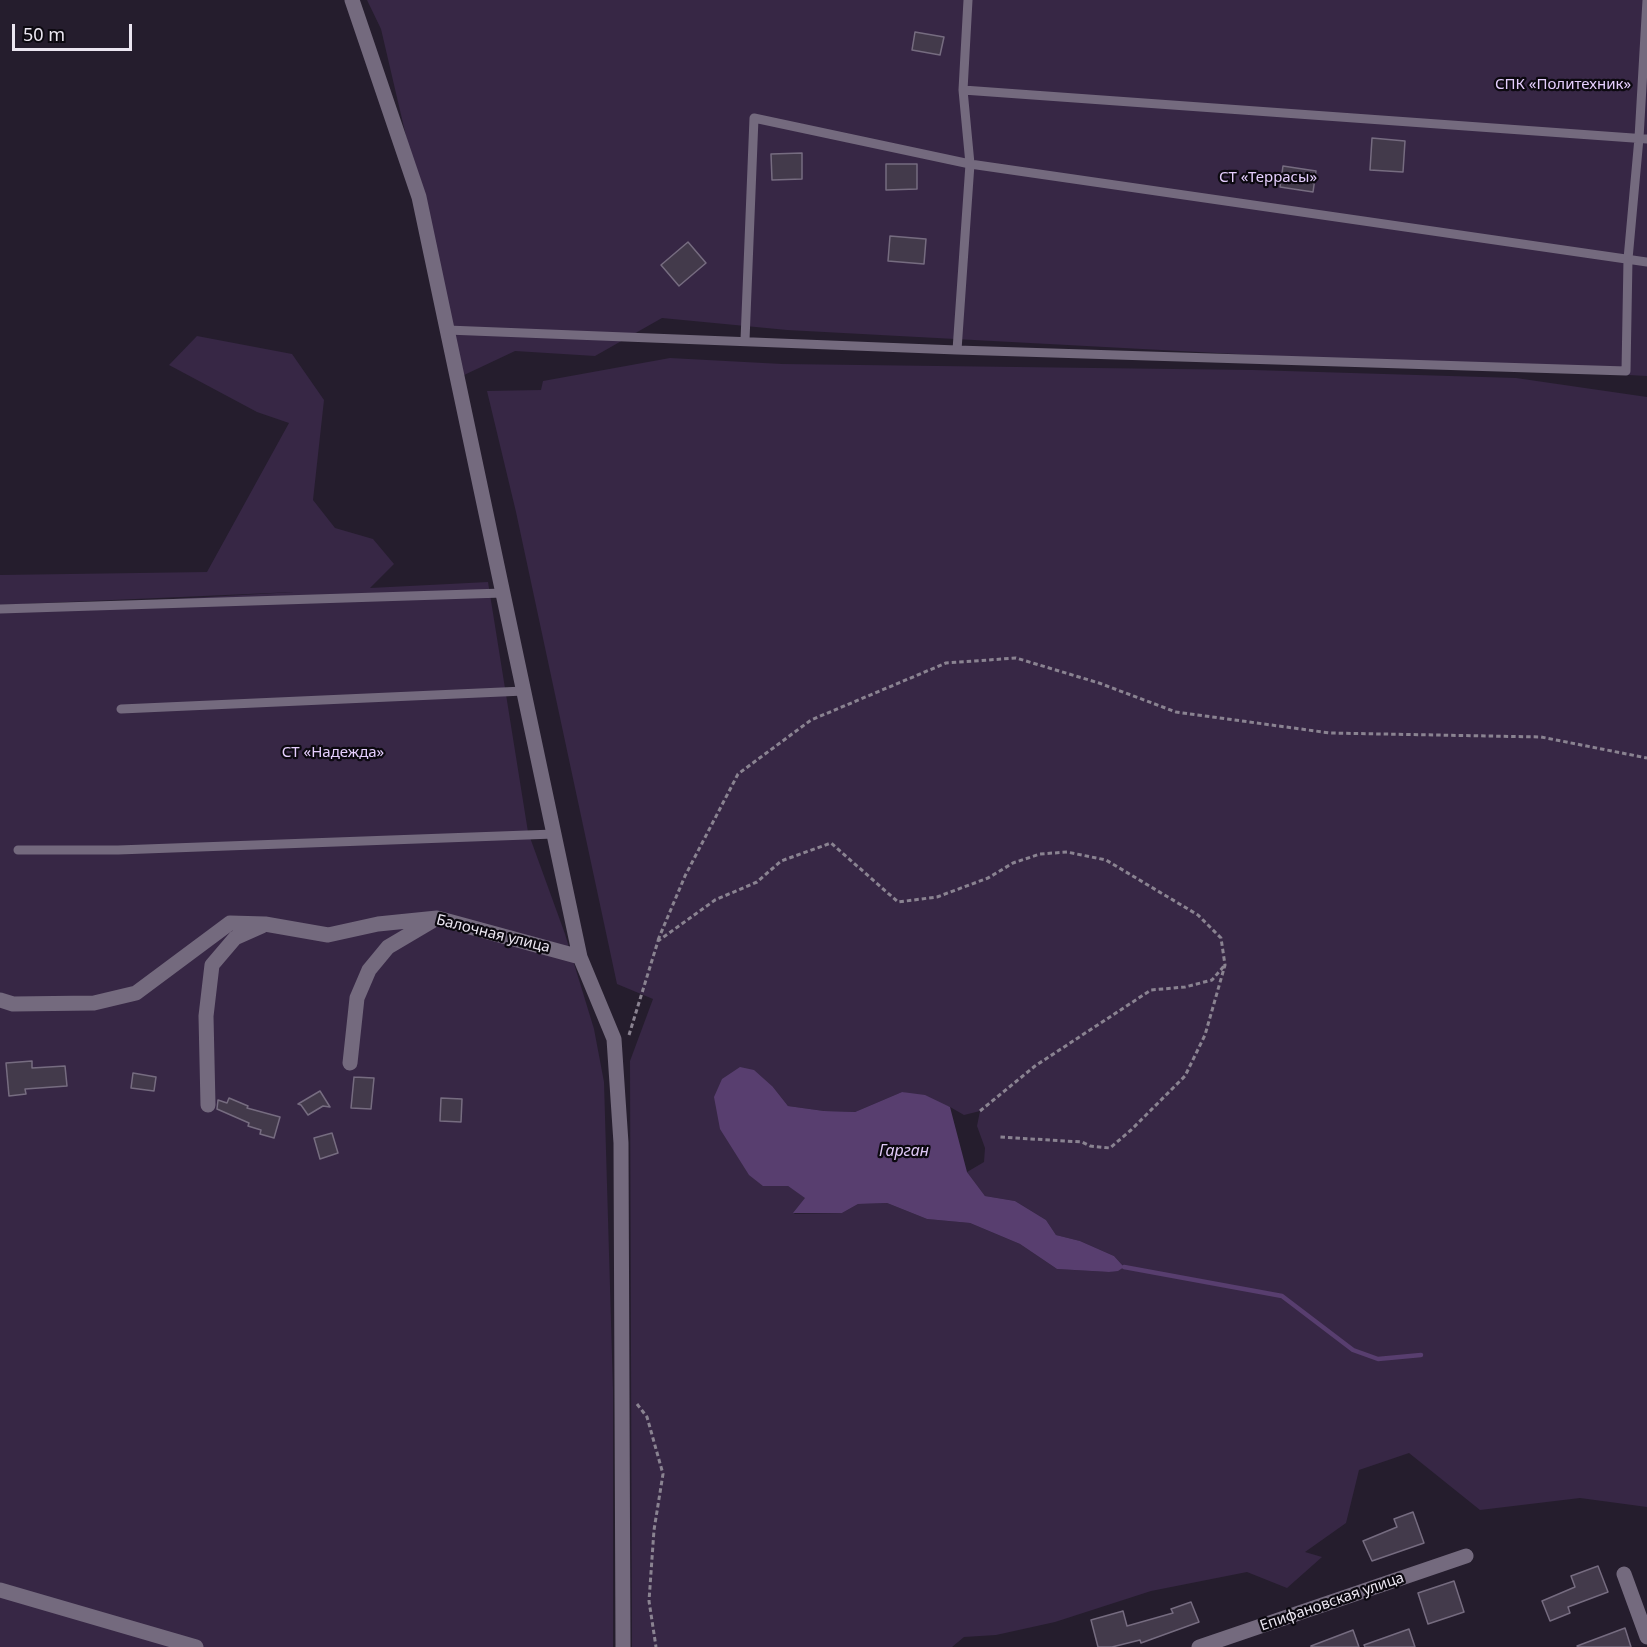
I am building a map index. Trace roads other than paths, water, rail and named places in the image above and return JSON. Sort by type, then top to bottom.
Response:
[{"type":"street","points":[[352,0],[419,197],[580,957],[614,1039],[621,1143],[622,1647]]},
{"type":"street","points":[[350,1063],[357,998],[369,970],[388,947],[437,918]]},
{"type":"street","name":"Балочная улица","points":[[0,1000],[13,1004],[94,1003],[136,993],[230,923],[265,924],[328,934],[378,924],[437,918],[580,957]]},
{"type":"street","points":[[208,1105],[206,1016],[212,965],[235,938],[265,924]]},
{"type":"street","name":"Епифановская улица","points":[[1199,1647],[1466,1556]]},
{"type":"street","points":[[1624,1574],[1647,1637]]},
{"type":"street","points":[[0,1590],[196,1647]]},
{"type":"lane","points":[[957,350],[969,164],[963,90],[968,0]]},
{"type":"lane","points":[[447,330],[957,350],[1626,371],[1628,259],[1643,138],[1647,0]]},
{"type":"lane","points":[[963,90],[1643,138]]},
{"type":"lane","points":[[745,340],[754,118],[969,164],[1647,262]]},
{"type":"lane","points":[[0,609],[503,593]]},
{"type":"lane","points":[[121,709],[524,691]]},
{"type":"lane","points":[[18,850],[118,850],[554,834]]},
{"type":"water","name":"Гарган","points":[[740,1067],[754,1070],[773,1087],[788,1106],[855,1112],[902,1092],[925,1095],[950,1107],[967,1172],[985,1196],[1015,1201],[1046,1220],[1056,1235],[1080,1241],[1114,1256],[1124,1267],[1118,1271],[1109,1272],[1057,1269],[1020,1244],[970,1223],[927,1219],[887,1203],[858,1204],[842,1213],[793,1213],[805,1198],[788,1186],[763,1186],[749,1175],[720,1129],[714,1097],[722,1079]]},
{"type":"waterway","points":[[1124,1267],[1282,1296],[1353,1350],[1378,1359],[1421,1355]]},
{"type":"park label","name":"СПК «Политехник»","points":[[1563,85]]},
{"type":"park label","name":"СТ «Террасы»","points":[[1268,178]]},
{"type":"park label","name":"СТ «Надежда»","points":[[333,753]]}]
